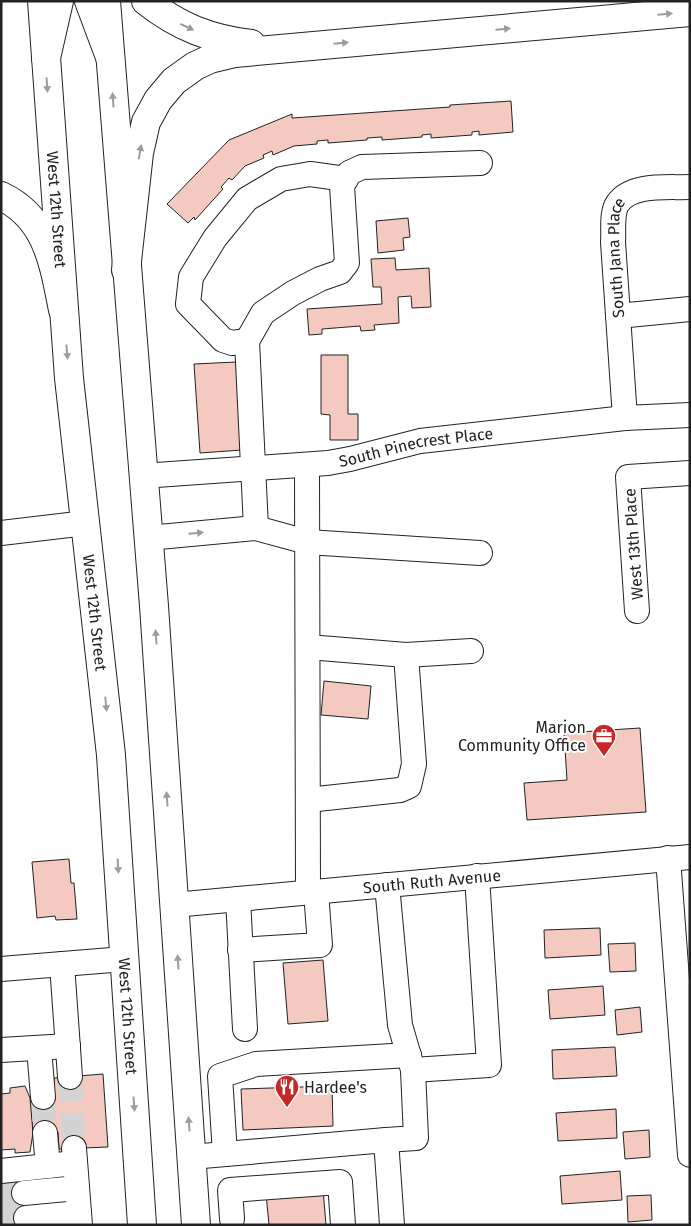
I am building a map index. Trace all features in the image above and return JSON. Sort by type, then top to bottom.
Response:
[{"type":"main road","name":"West 12th Street","points":[[42,1],[69,378],[111,755],[142,1225]]},
{"type":"main road","points":[[46,58],[59,1]]},
{"type":"main road","points":[[89,1],[110,57]]},
{"type":"main road","points":[[106,1],[148,538],[196,1223]]},
{"type":"main road","points":[[146,1],[180,24],[204,35],[232,42],[293,47]]},
{"type":"main road","points":[[126,270],[139,153],[146,122],[158,100],[174,81],[210,59],[235,53],[293,47],[690,12]]},
{"type":"main road","points":[[1,196],[10,200],[24,211],[37,226],[46,242],[53,262],[63,310]]},
{"type":"street","points":[[256,528],[247,340],[263,313],[280,300],[320,278],[340,272],[347,263],[342,186],[349,173],[362,167],[480,163]]},
{"type":"street","points":[[247,340],[232,343],[223,340],[188,304],[191,277],[214,238],[247,199],[281,179],[310,174],[346,179]]},
{"type":"street","name":"South Jana Place","points":[[625,418],[614,242],[614,220],[617,204],[631,192],[648,189],[690,187]]},
{"type":"street","points":[[618,316],[690,309]]},
{"type":"street","name":"South Pinecrest Place","points":[[142,476],[307,465],[350,459],[420,441],[625,418],[690,415]]},
{"type":"street","points":[[240,950],[320,945],[312,892],[308,800],[307,465]]},
{"type":"street","name":"West 13th Place","points":[[637,611],[628,477],[690,473]]},
{"type":"street","points":[[1,533],[86,523]]},
{"type":"street","points":[[148,538],[256,528],[307,542],[480,552]]},
{"type":"street","points":[[308,647],[406,655],[471,651]]},
{"type":"street","points":[[308,800],[400,790],[409,786],[414,764],[406,655]]},
{"type":"street","points":[[679,857],[690,1154]]},
{"type":"street","name":"South Ruth Avenue","points":[[174,905],[679,857]]},
{"type":"street","points":[[186,1079],[220,1076],[256,1064],[411,1062],[489,1065],[476,876]]},
{"type":"street","points":[[191,1156],[416,1138],[411,1062],[400,1025],[387,885]]},
{"type":"street","points":[[238,899],[245,1029]]},
{"type":"street","points":[[1,969],[124,960]]},
{"type":"street","points":[[62,964],[70,1076]]},
{"type":"street","points":[[1,1050],[68,1046]]},
{"type":"street","points":[[39,1048],[43,1097]]},
{"type":"street","points":[[220,1076],[225,1154]]},
{"type":"street","points":[[45,1132],[48,1166]]},
{"type":"street","points":[[386,1140],[392,1225]]},
{"type":"street","points":[[1,1171],[48,1166],[75,1156],[79,1219],[26,1218]]},
{"type":"street","points":[[196,1223],[232,1222],[230,1190],[340,1182],[343,1225]]},
{"type":"street","points":[[24,1193],[77,1188]]},
{"type":"building","points":[[511,101],[513,132],[479,135],[479,131],[472,132],[472,135],[431,138],[431,134],[422,135],[422,137],[382,140],[382,137],[328,143],[328,140],[317,141],[317,144],[294,146],[273,155],[272,151],[263,155],[264,158],[245,166],[232,180],[229,178],[221,187],[223,189],[195,220],[194,217],[188,223],[167,204],[229,140],[292,114],[292,118]]},
{"type":"building","points":[[408,218],[410,237],[403,238],[404,250],[378,253],[376,221]]},
{"type":"building","points":[[395,258],[396,270],[429,268],[431,307],[412,308],[411,296],[398,297],[399,323],[374,325],[375,330],[361,331],[360,326],[322,329],[322,334],[309,335],[307,309],[382,304],[381,287],[373,287],[371,259]]},
{"type":"building","points":[[321,355],[348,355],[348,414],[358,414],[358,440],[330,440],[330,415],[321,414]]},
{"type":"building","points":[[236,362],[242,450],[200,453],[194,364]]},
{"type":"building","points":[[324,681],[371,686],[368,719],[321,715]]},
{"type":"building","name":"Marion Community Office","points":[[640,728],[646,812],[527,820],[524,783],[567,780],[564,733]]},
{"type":"building","points":[[69,859],[71,883],[74,883],[77,919],[56,920],[55,916],[37,918],[32,862]]},
{"type":"building","points":[[600,928],[601,955],[545,958],[544,930]]},
{"type":"building","points":[[635,943],[636,971],[610,972],[608,944]]},
{"type":"building","points":[[323,960],[328,1021],[288,1024],[283,963]]},
{"type":"building","points":[[603,986],[605,1015],[550,1019],[548,990]]},
{"type":"building","points":[[640,1007],[642,1032],[617,1035],[615,1010]]},
{"type":"building","points":[[615,1047],[617,1076],[553,1079],[552,1050]]},
{"type":"building","points":[[103,1074],[108,1147],[59,1149],[58,1132],[33,1133],[30,1098],[54,1096],[54,1078]]},
{"type":"building","points":[[25,1086],[30,1098],[33,1133],[30,1152],[15,1153],[15,1149],[1,1150],[1,1094],[10,1093],[10,1088]]},
{"type":"building","name":"Hardee's","points":[[332,1086],[333,1126],[243,1130],[241,1089]]},
{"type":"building","points":[[616,1109],[617,1138],[558,1141],[556,1113]]},
{"type":"building","points":[[649,1130],[650,1157],[625,1159],[623,1132]]},
{"type":"building","points":[[620,1171],[622,1200],[562,1204],[560,1176]]},
{"type":"building","points":[[23,1182],[26,1225],[1,1225],[1,1183]]},
{"type":"building","points":[[323,1189],[326,1225],[269,1225],[266,1194]]},
{"type":"building","points":[[651,1195],[652,1220],[628,1222],[627,1196]]},
{"type":"tunnel","points":[[70,1077],[74,1148]]},
{"type":"tunnel","points":[[43,1097],[45,1133]]},
{"type":"tunnel","points":[[1,1196],[24,1193]]},
{"type":"tunnel","points":[[1,1220],[26,1218]]},
{"type":"place","name":"Marion Community Office","points":[[604,757]]},
{"type":"place","name":"Hardee's","points":[[287,1108]]}]
